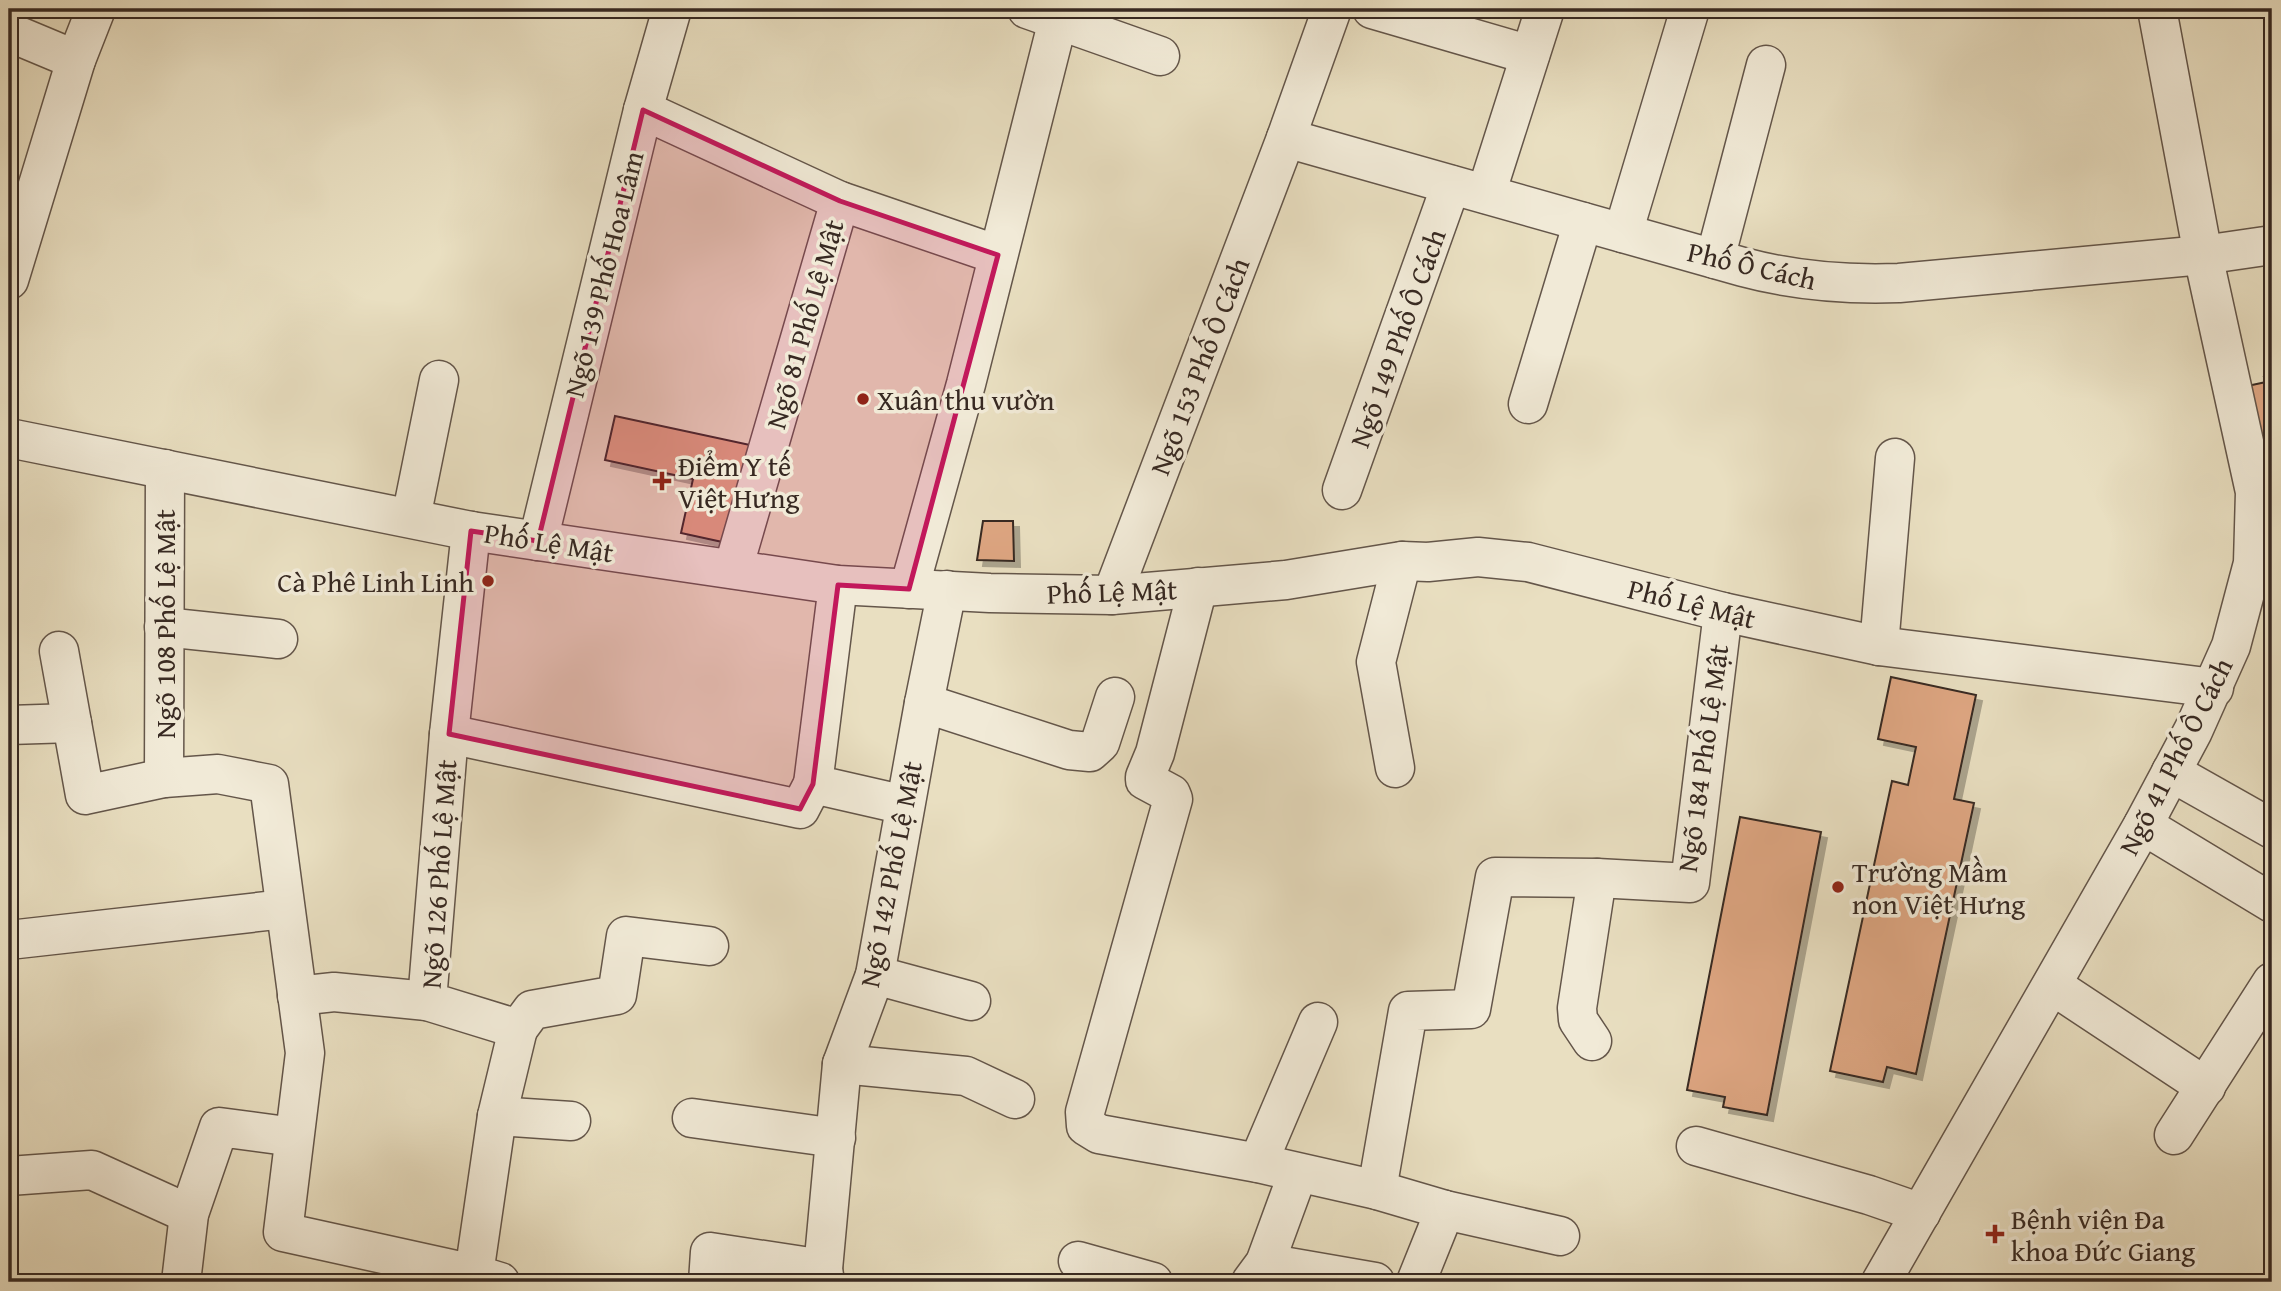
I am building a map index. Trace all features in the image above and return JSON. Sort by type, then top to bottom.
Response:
[{"type":"street","points":[[9,280],[23,179],[96,9]]},
{"type":"street","name":"Ngõ 139 Phố Hoa Lâm","points":[[538,541],[643,110],[672,9]]},
{"type":"street","name":"Ngõ 153 Phố Ô Cách","points":[[1112,594],[1286,138],[1332,9]]},
{"type":"street","points":[[1372,9],[1530,55]]},
{"type":"street","name":"Ngõ 149 Phố Ô Cách","points":[[1342,490],[1469,190],[1530,55],[1545,9]]},
{"type":"street","points":[[1623,233],[1690,9]]},
{"type":"street","name":"Ngõ 41 Phố Ô Cách","points":[[1881,1282],[2171,772],[2214,688],[2231,646],[2253,563],[2264,492],[2203,255],[2157,9]]},
{"type":"street","points":[[909,589],[966,384],[998,255],[1044,13],[1160,56]]},
{"type":"street","points":[[9,32],[76,60]]},
{"type":"street","points":[[1715,259],[1766,65]]},
{"type":"street","points":[[643,110],[840,201],[998,255]]},
{"type":"street","name":"Phố Ô Cách","points":[[1286,138],[1772,275],[1804,281],[1899,283],[2203,255],[2272,245]]},
{"type":"street","name":"Ngõ 81 Phố Lệ Mật","points":[[733,569],[840,201]]},
{"type":"street","points":[[1528,404],[1583,222]]},
{"type":"street","points":[[411,518],[439,380]]},
{"type":"street","name":"Phố Lệ Mật","points":[[9,438],[471,531],[838,585],[990,593],[1112,594],[1286,580],[1402,561],[1428,562],[1479,557],[1528,562],[1723,612],[1879,646],[2214,688]]},
{"type":"street","points":[[1879,646],[1895,458]]},
{"type":"street","name":"Ngõ 108 Phố Lệ Mật","points":[[164,469],[164,778]]},
{"type":"street","name":"Ngõ 126 Phố Lệ Mật","points":[[471,531],[449,734],[426,1001],[518,1029]]},
{"type":"street","points":[[1395,768],[1376,662],[1402,561]]},
{"type":"street","points":[[449,734],[800,809],[813,783],[838,585]]},
{"type":"street","points":[[1198,587],[1156,753],[1145,776],[1145,780],[1171,794],[1173,799],[1085,1112],[1086,1126],[1099,1134],[1258,1163],[1560,1236]]},
{"type":"street","name":"Ngõ 142 Phố Lệ Mật","points":[[824,1275],[842,1064],[875,975],[947,590]]},
{"type":"street","name":"Ngõ 184 Phố Lệ Mật","points":[[1377,1190],[1408,1012],[1471,1009],[1495,877],[1597,878],[1690,883],[1723,612]]},
{"type":"street","points":[[164,627],[278,639]]},
{"type":"street","points":[[59,651],[85,795],[164,778],[218,774],[269,784],[305,1053],[283,1232],[481,1279],[497,1116],[518,1029],[532,1010],[617,995],[626,936],[709,946]]},
{"type":"street","points":[[924,703],[1069,750],[1090,752],[1100,744],[1115,697]]},
{"type":"street","points":[[9,725],[72,723]]},
{"type":"street","points":[[2171,772],[2272,830]]},
{"type":"street","points":[[813,783],[905,805]]},
{"type":"street","points":[[2143,825],[2272,903]]},
{"type":"street","points":[[1592,1041],[1578,1020],[1577,1008],[1597,878]]},
{"type":"street","points":[[9,940],[285,909]]},
{"type":"street","points":[[875,975],[971,1001]]},
{"type":"street","points":[[2174,1135],[2272,982]]},
{"type":"street","points":[[2052,985],[2206,1087]]},
{"type":"street","points":[[297,996],[334,992],[426,1001]]},
{"type":"street","points":[[1258,1163],[1318,1022]]},
{"type":"street","points":[[842,1064],[966,1076],[1015,1099]]},
{"type":"street","points":[[497,1116],[571,1121]]},
{"type":"street","points":[[692,1118],[836,1138]]},
{"type":"street","points":[[181,1282],[189,1214],[219,1127],[294,1137]]},
{"type":"street","points":[[1696,1146],[1869,1195],[1921,1213]]},
{"type":"street","points":[[9,1176],[92,1170],[189,1214]]},
{"type":"street","points":[[1298,1173],[1258,1272],[1375,1282]]},
{"type":"street","points":[[1416,1282],[1445,1210]]},
{"type":"street","points":[[708,1282],[710,1252],[824,1275]]},
{"type":"street","points":[[1078,1261],[1153,1282]]},
{"type":"highlighted area","points":[[643,110],[840,201],[998,255],[909,589],[838,585],[813,784],[800,809],[449,734],[471,531],[538,541]]},
{"type":"building","points":[[2272,375],[2272,478],[2258,481],[2238,388],[2266,382],[2264,377]]},
{"type":"building","points":[[615,416],[750,445],[727,543],[681,533],[693,479],[605,460]]},
{"type":"building","points":[[983,521],[1013,521],[1014,561],[977,560]]},
{"type":"building","points":[[1891,677],[1976,695],[1954,799],[1974,803],[1916,1074],[1887,1067],[1883,1082],[1830,1071],[1892,781],[1908,785],[1916,747],[1878,739]]},
{"type":"building","points":[[1740,817],[1821,832],[1767,1115],[1723,1107],[1725,1097],[1687,1090]]},
{"type":"place","name":"Xuân thu vườn","points":[[863,399]]},
{"type":"place","name":"Điểm Y tế Việt Hưng","points":[[662,481]]},
{"type":"place","name":"Cà Phê Linh Linh","points":[[488,581]]},
{"type":"place","name":"Trường Mầm non Việt Hưng","points":[[1838,887]]},
{"type":"place","name":"Bệnh viện Đa khoa Đức Giang","points":[[1995,1234]]}]
